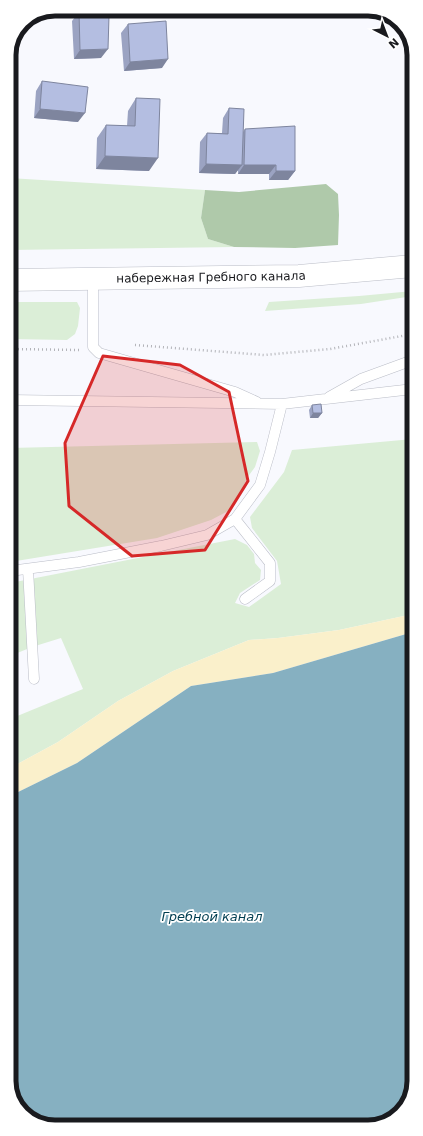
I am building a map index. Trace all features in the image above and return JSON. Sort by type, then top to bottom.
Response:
[{"type":"street","name":"набережная Гребного канала","points":[[16,280],[299,276],[407,267]]},
{"type":"lane","points":[[93,279],[93,347],[99,353],[235,392],[263,404]]},
{"type":"lane","points":[[324,399],[361,379],[407,362]]},
{"type":"lane","points":[[16,400],[282,404],[407,390]]},
{"type":"lane","points":[[16,570],[79,562],[161,546],[207,535],[235,519],[260,485],[282,404]]},
{"type":"lane","points":[[235,519],[270,563],[270,580],[245,599]]},
{"type":"lane","points":[[28,569],[34,679]]},
{"type":"path","points":[[131,345],[264,355],[330,349],[407,335]]},
{"type":"path","points":[[16,349],[82,350],[93,347]]},
{"type":"highlighted area","points":[[103,356],[180,365],[229,392],[248,481],[205,550],[132,556],[69,506],[65,443]]},
{"type":"green space","points":[[16,178],[205,190],[201,218],[208,239],[234,247],[16,250]]},
{"type":"green space","points":[[326,184],[338,194],[338,245],[295,248],[234,247],[208,239],[201,218],[205,190],[239,192]]},
{"type":"green space","points":[[407,292],[407,297],[361,304],[265,311],[269,302]]},
{"type":"green space","points":[[16,302],[77,302],[80,308],[78,326],[75,334],[67,340],[16,339]]},
{"type":"green space","points":[[407,440],[407,615],[339,630],[278,638],[249,640],[173,671],[118,701],[58,742],[16,765],[16,717],[83,689],[61,638],[16,654],[16,582],[235,539],[247,545],[254,554],[255,563],[261,570],[260,580],[240,593],[235,603],[249,607],[281,584],[277,561],[252,528],[250,517],[284,472],[292,450]]},
{"type":"green space","points":[[257,442],[260,451],[255,467],[247,478],[240,494],[230,510],[211,520],[157,538],[16,561],[16,448]]},
{"type":"sand","points":[[407,615],[407,634],[273,673],[191,686],[77,763],[16,793],[16,765],[58,742],[118,701],[173,671],[249,640],[278,638],[339,630]]},
{"type":"water","name":"Гребной канал","points":[[407,634],[407,1086],[403,1098],[399,1105],[390,1113],[373,1120],[53,1120],[40,1117],[26,1107],[19,1096],[16,1086],[16,793],[77,763],[191,686],[273,673]]},
{"type":"building","points":[[79,16],[109,16],[108,49],[80,50]]},
{"type":"building","points":[[166,21],[168,59],[130,62],[128,24]]},
{"type":"building","points":[[42,81],[88,87],[85,113],[40,109]]},
{"type":"building","points":[[136,98],[160,99],[158,158],[105,156],[106,125],[135,126]]},
{"type":"building","points":[[229,108],[244,109],[242,165],[206,164],[207,133],[228,134]]},
{"type":"building","points":[[295,126],[295,171],[276,171],[276,165],[244,165],[245,129]]},
{"type":"building","points":[[321,404],[322,413],[313,413],[312,405]]}]
